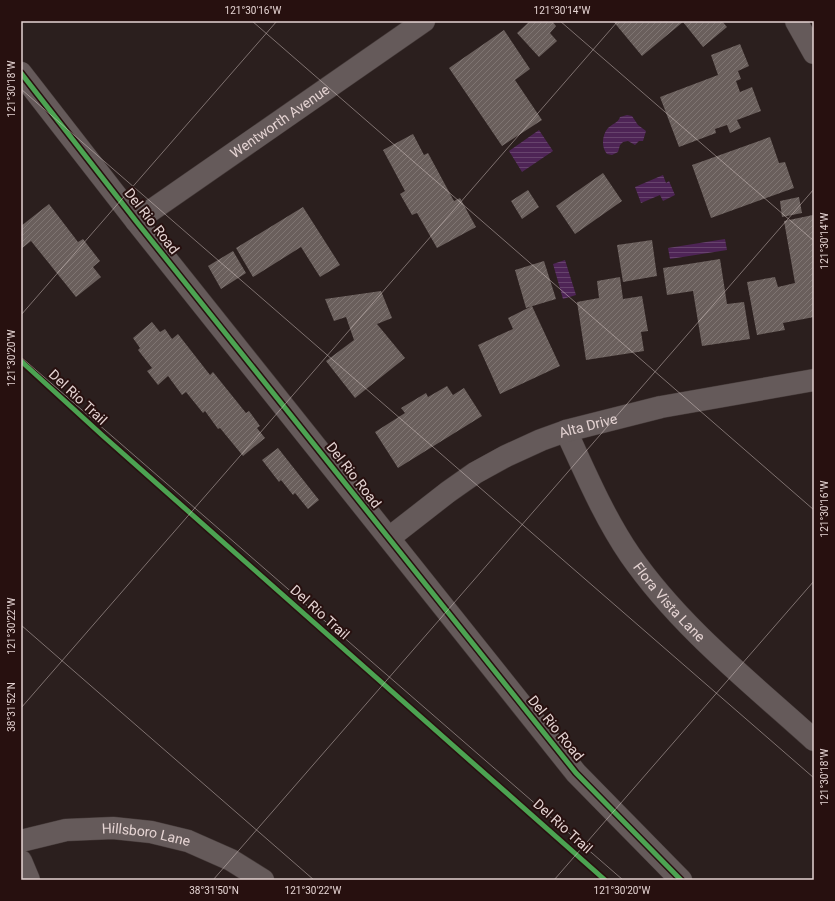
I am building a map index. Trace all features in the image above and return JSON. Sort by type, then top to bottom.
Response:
[{"type":"street","name":"Wentworth Avenue","points":[[136,221],[424,21]]},
{"type":"street","points":[[796,21],[814,53]]},
{"type":"street","name":"Del Rio Road","points":[[21,73],[136,221],[576,773],[681,880]]},
{"type":"street","name":"Alta Drive","points":[[389,538],[442,496],[475,473],[506,456],[541,440],[566,431],[661,406],[814,380]]},
{"type":"street","name":"Flora Vista Lane","points":[[566,431],[594,491],[612,525],[630,555],[650,582],[673,610],[698,635],[814,740]]},
{"type":"street","name":"Hillsboro Lane","points":[[21,841],[66,830],[113,828],[151,832],[188,841],[231,860],[263,880]]},
{"type":"street","points":[[21,861],[29,880]]},
{"type":"shaded area","points":[[627,115],[632,116],[638,125],[646,131],[643,141],[639,141],[635,145],[628,141],[623,142],[620,145],[618,152],[612,155],[607,154],[603,145],[603,137],[606,131],[618,121],[620,117]]},
{"type":"shaded area","points":[[539,130],[553,151],[522,172],[509,151]]},
{"type":"shaded area","points":[[663,175],[666,183],[669,181],[675,195],[663,201],[660,195],[641,203],[635,187]]},
{"type":"shaded area","points":[[725,239],[727,250],[670,259],[668,248]]},
{"type":"shaded area","points":[[565,260],[576,295],[563,299],[553,264]]},
{"type":"building","points":[[530,21],[552,21],[556,26],[550,33],[557,41],[539,57],[517,33]]},
{"type":"building","points":[[613,21],[722,21],[727,27],[703,47],[683,22],[642,56]]},
{"type":"building","points":[[504,30],[530,69],[515,80],[542,120],[502,146],[449,68]]},
{"type":"building","points":[[740,44],[749,66],[738,71],[741,79],[736,81],[740,92],[752,87],[761,111],[737,120],[741,128],[730,133],[727,125],[715,129],[716,133],[679,147],[660,97],[718,75],[711,55]]},
{"type":"building","points":[[413,134],[424,155],[428,153],[454,201],[460,198],[476,227],[437,248],[417,213],[412,215],[400,194],[405,191],[383,150]]},
{"type":"building","points":[[770,137],[779,163],[785,162],[794,188],[711,218],[692,165]]},
{"type":"building","points":[[603,173],[622,201],[575,234],[556,206]]},
{"type":"building","points":[[528,190],[539,207],[522,219],[511,201]]},
{"type":"building","points":[[799,197],[802,213],[782,217],[780,201]]},
{"type":"building","points":[[49,204],[78,242],[83,239],[100,261],[93,267],[101,277],[76,297],[31,241],[21,249],[21,226]]},
{"type":"building","points":[[303,207],[340,265],[320,277],[301,247],[253,277],[236,248]]},
{"type":"building","points":[[813,215],[814,317],[783,323],[785,330],[757,335],[747,282],[775,277],[778,287],[795,283],[784,221]]},
{"type":"building","points":[[652,240],[657,276],[623,282],[617,245]]},
{"type":"building","points":[[233,251],[246,273],[221,289],[208,266]]},
{"type":"building","points":[[720,259],[727,304],[744,302],[750,339],[702,346],[693,291],[667,295],[663,268]]},
{"type":"building","points":[[544,261],[556,299],[526,308],[515,270]]},
{"type":"building","points":[[620,277],[623,299],[642,296],[648,331],[641,332],[644,351],[586,360],[577,302],[599,298],[597,281]]},
{"type":"building","points":[[381,291],[392,318],[377,324],[405,358],[355,398],[326,361],[354,340],[346,317],[334,321],[325,299]]},
{"type":"building","points":[[532,306],[560,366],[500,394],[478,345],[513,329],[508,318]]},
{"type":"building","points":[[152,322],[160,332],[165,329],[172,339],[178,334],[210,375],[213,372],[246,413],[249,411],[260,426],[257,428],[265,438],[243,456],[220,428],[218,429],[205,411],[203,413],[186,392],[182,395],[168,376],[158,385],[147,371],[152,368],[138,350],[140,348],[133,338]]},
{"type":"building","points":[[447,386],[453,395],[464,388],[482,416],[398,468],[375,432],[405,413],[401,408],[426,393],[428,397]]},
{"type":"building","points":[[278,448],[319,500],[308,509],[295,493],[293,495],[281,480],[279,482],[262,460]]},
{"type":"cycle path","points":[[21,73],[136,221],[576,773],[681,880]]},
{"type":"cycle path","name":"Del Rio Trail","points":[[21,361],[102,435],[605,880]]}]
